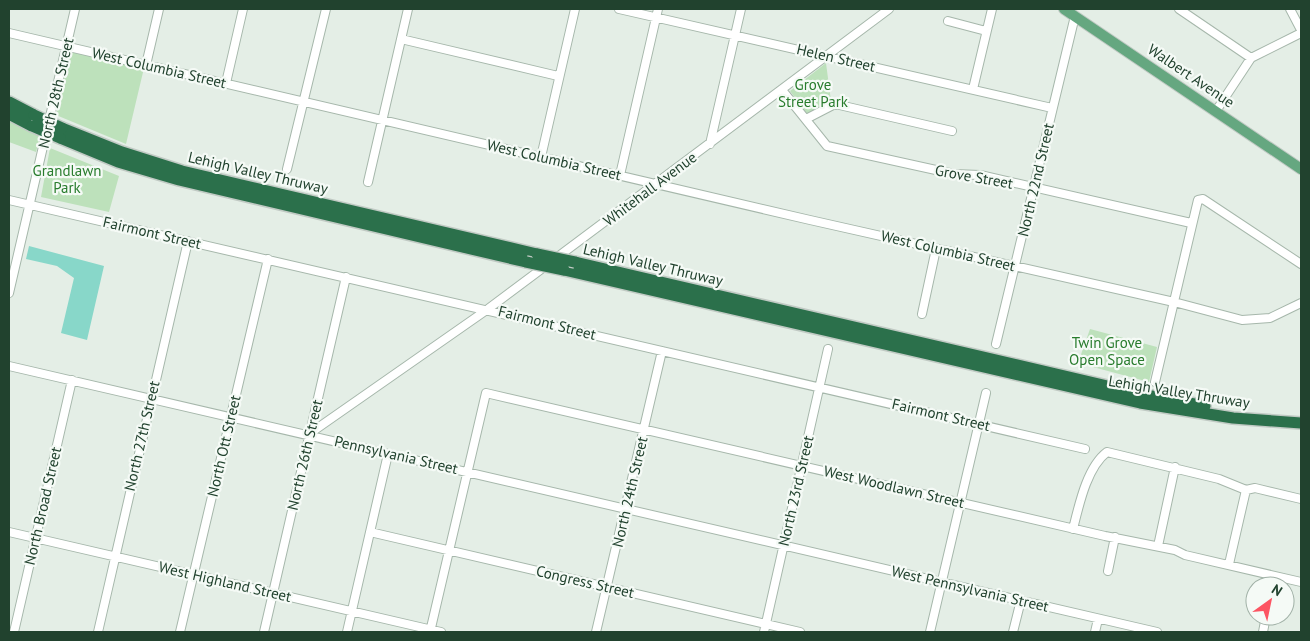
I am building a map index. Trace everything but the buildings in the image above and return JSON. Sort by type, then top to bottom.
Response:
[{"type":"highway","name":"Lehigh Valley Thruway","points":[[9,102],[33,120]]},
{"type":"highway","name":"Lehigh Valley Thruway","points":[[9,114],[33,120],[118,162],[179,180],[1132,402],[1233,418],[1301,423]]},
{"type":"highway","name":"Lehigh Valley Thruway","points":[[61,133],[182,171],[1146,395],[1234,410],[1301,415]]},
{"type":"main road","name":"Walbert Avenue","points":[[1064,9],[1301,169]]},
{"type":"street","name":"North 28th Street","points":[[9,293],[76,9]]},
{"type":"street","points":[[146,65],[159,9]]},
{"type":"street","points":[[226,84],[243,9]]},
{"type":"street","points":[[287,169],[326,9]]},
{"type":"street","points":[[368,182],[408,9]]},
{"type":"street","points":[[541,157],[558,76],[576,9]]},
{"type":"street","name":"Helen Street","points":[[619,9],[657,13],[734,35],[1052,108]]},
{"type":"street","points":[[710,144],[741,9]]},
{"type":"street","name":"Whitehall Avenue","points":[[309,434],[488,309],[889,9]]},
{"type":"street","points":[[973,89],[992,9]]},
{"type":"street","points":[[1179,9],[1251,58]]},
{"type":"street","points":[[1216,111],[1251,58],[1301,32],[1290,9]]},
{"type":"street","points":[[620,175],[657,13]]},
{"type":"street","name":"North 22nd Street","points":[[996,344],[1075,16]]},
{"type":"street","points":[[948,21],[986,31]]},
{"type":"street","name":"West Columbia Street","points":[[9,33],[1252,321],[1270,318],[1301,303]]},
{"type":"street","points":[[401,39],[558,76]]},
{"type":"street","name":"Grove Street","points":[[782,90],[827,146],[954,174],[980,175],[1191,223]]},
{"type":"street","points":[[806,119],[835,104],[952,131]]},
{"type":"street","points":[[1155,382],[1191,223],[1198,200],[1203,199],[1301,264]]},
{"type":"street","name":"Fairmont Street","points":[[9,200],[488,309],[1085,449]]},
{"type":"street","name":"North 27th Street","points":[[98,632],[188,241]]},
{"type":"street","points":[[922,314],[936,249]]},
{"type":"street","name":"North Ott Street","points":[[180,632],[268,259]]},
{"type":"street","name":"North 26th Street","points":[[264,632],[346,277]]},
{"type":"street","name":"North 23rd Street","points":[[765,628],[828,349]]},
{"type":"street","name":"North 24th Street","points":[[596,632],[662,351]]},
{"type":"street","name":"Pennsylvania Street","points":[[9,366],[783,545]]},
{"type":"street","name":"North Broad Street","points":[[14,632],[72,380]]},
{"type":"street","name":"West Woodlawn Street","points":[[468,472],[486,393],[1073,529],[1158,546],[1274,576]]},
{"type":"street","points":[[930,632],[986,393]]},
{"type":"street","points":[[1073,529],[1084,487],[1102,456],[1109,452],[1219,479],[1246,490],[1255,488],[1301,499]]},
{"type":"street","points":[[347,632],[388,454]]},
{"type":"street","points":[[1158,546],[1175,467]]},
{"type":"street","points":[[431,631],[448,550],[468,472]]},
{"type":"street","points":[[1229,564],[1246,490]]},
{"type":"street","name":"West Highland Street","points":[[9,532],[441,632]]},
{"type":"street","name":"Congress Street","points":[[370,532],[608,587],[765,628],[800,632]]},
{"type":"street","points":[[1108,571],[1116,537]]},
{"type":"street","name":"West Pennsylvania Street","points":[[783,545],[1157,632]]},
{"type":"street","points":[[1013,632],[1021,600]]},
{"type":"street","points":[[1095,632],[1098,619]]},
{"type":"green space","points":[[76,52],[144,68],[126,144],[56,115],[69,54]]},
{"type":"green space","name":"Grove Street Park","points":[[826,63],[831,101],[808,115],[790,91]]},
{"type":"green space","points":[[9,121],[40,136],[36,152],[9,142]]},
{"type":"green space","name":"Grandlawn Park","points":[[50,148],[119,176],[109,212],[41,197]]},
{"type":"green space","name":"Twin Grove Open Space","points":[[1090,329],[1157,347],[1149,382],[1078,363]]},
{"type":"water","points":[[29,246],[104,266],[87,340],[61,333],[74,278],[57,266],[26,259]]}]
